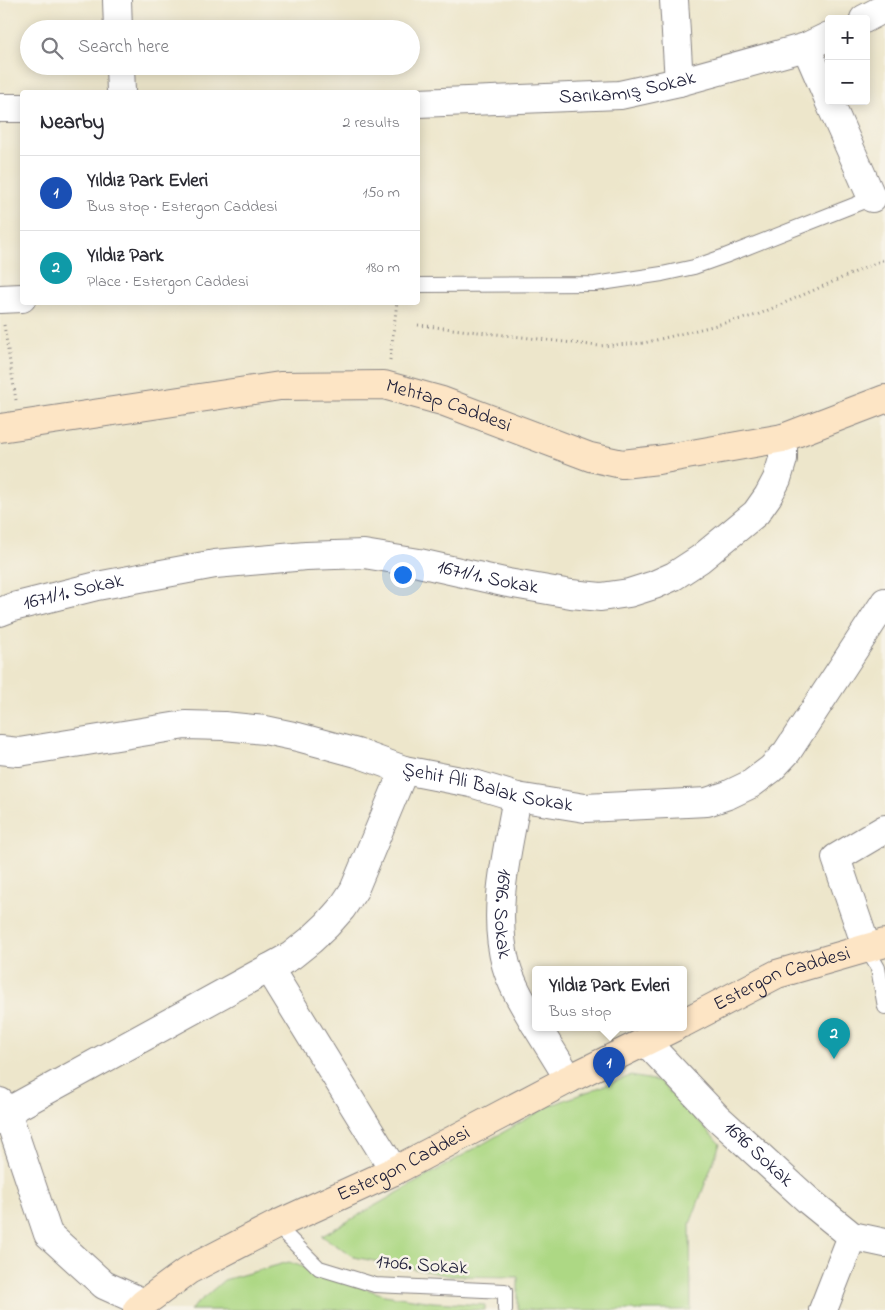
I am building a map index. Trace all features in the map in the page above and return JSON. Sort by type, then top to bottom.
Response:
[{"type":"main road","name":"Mehtap Caddesi","points":[[11,426],[280,386],[384,385],[442,401],[590,457],[622,464],[658,460],[784,438],[885,399]]},
{"type":"main road","name":"Estergon Caddesi","points":[[687,1021],[777,974],[876,946]]},
{"type":"main road","name":"Estergon Caddesi","points":[[140,1306],[189,1270],[276,1225],[394,1171],[569,1079],[667,1031]]},
{"type":"street","points":[[117,0],[118,20]]},
{"type":"street","points":[[674,0],[679,82]]},
{"type":"street","points":[[870,16],[885,8]]},
{"type":"street","points":[[817,42],[825,81]]},
{"type":"street","name":"Sarıkamış Sokak","points":[[420,104],[620,96],[679,82],[817,42]]},
{"type":"street","points":[[121,75],[122,90]]},
{"type":"street","points":[[831,105],[872,198]]},
{"type":"street","points":[[0,108],[20,108]]},
{"type":"street","points":[[2,309],[20,299]]},
{"type":"street","name":"1671/1. Sokak","points":[[0,612],[97,586],[215,564],[306,556],[364,554],[420,563],[508,583],[571,594],[601,597],[628,592],[654,585],[674,576],[700,559],[756,513],[777,479],[783,459],[784,438]]},
{"type":"street","name":"Şehit Ali Balak Sokak","points":[[0,750],[19,752],[185,725],[224,726],[265,730],[298,737],[357,753],[404,770],[471,783],[517,797],[586,808],[708,802],[728,796],[751,784],[771,769],[787,752],[885,602]]},
{"type":"street","points":[[140,1306],[104,1285],[48,1234],[2,1111],[291,956],[311,940],[342,908],[354,890],[404,770]]},
{"type":"street","name":"1696. Sokak","points":[[517,797],[501,891],[500,930],[506,965],[522,1002],[532,1018]]},
{"type":"street","points":[[876,946],[836,858],[885,829]]},
{"type":"street","points":[[269,968],[394,1171]]},
{"type":"street","name":"1696. Sokak","points":[[540,1031],[569,1079]]},
{"type":"street","name":"1696 Sokak","points":[[646,1042],[718,1117],[809,1201],[852,1236],[885,1243]]},
{"type":"street","points":[[823,1310],[852,1236]]},
{"type":"lane","points":[[420,286],[595,284],[662,274],[694,267],[725,256],[872,198]]},
{"type":"lane","points":[[876,946],[885,1007]]},
{"type":"lane","name":"1706. Sokak","points":[[276,1225],[320,1268],[375,1285],[505,1291],[505,1310]]},
{"type":"path","points":[[418,324],[598,346],[644,343],[757,315],[885,259]]},
{"type":"path","points":[[384,385],[392,351],[397,305]]},
{"type":"path","points":[[2,309],[11,426]]},
{"type":"green space","points":[[630,1076],[659,1081],[720,1144],[690,1224],[691,1310],[518,1310],[518,1277],[450,1276],[354,1257],[322,1236],[549,1106]]},
{"type":"green space","points":[[289,1262],[384,1295],[433,1302],[485,1305],[485,1310],[190,1310],[224,1280]]},
{"type":"place","name":"Yıldız Park","points":[[834,1059]]},
{"type":"place","name":"Yıldız Park Evleri","points":[[609,1088]]}]
